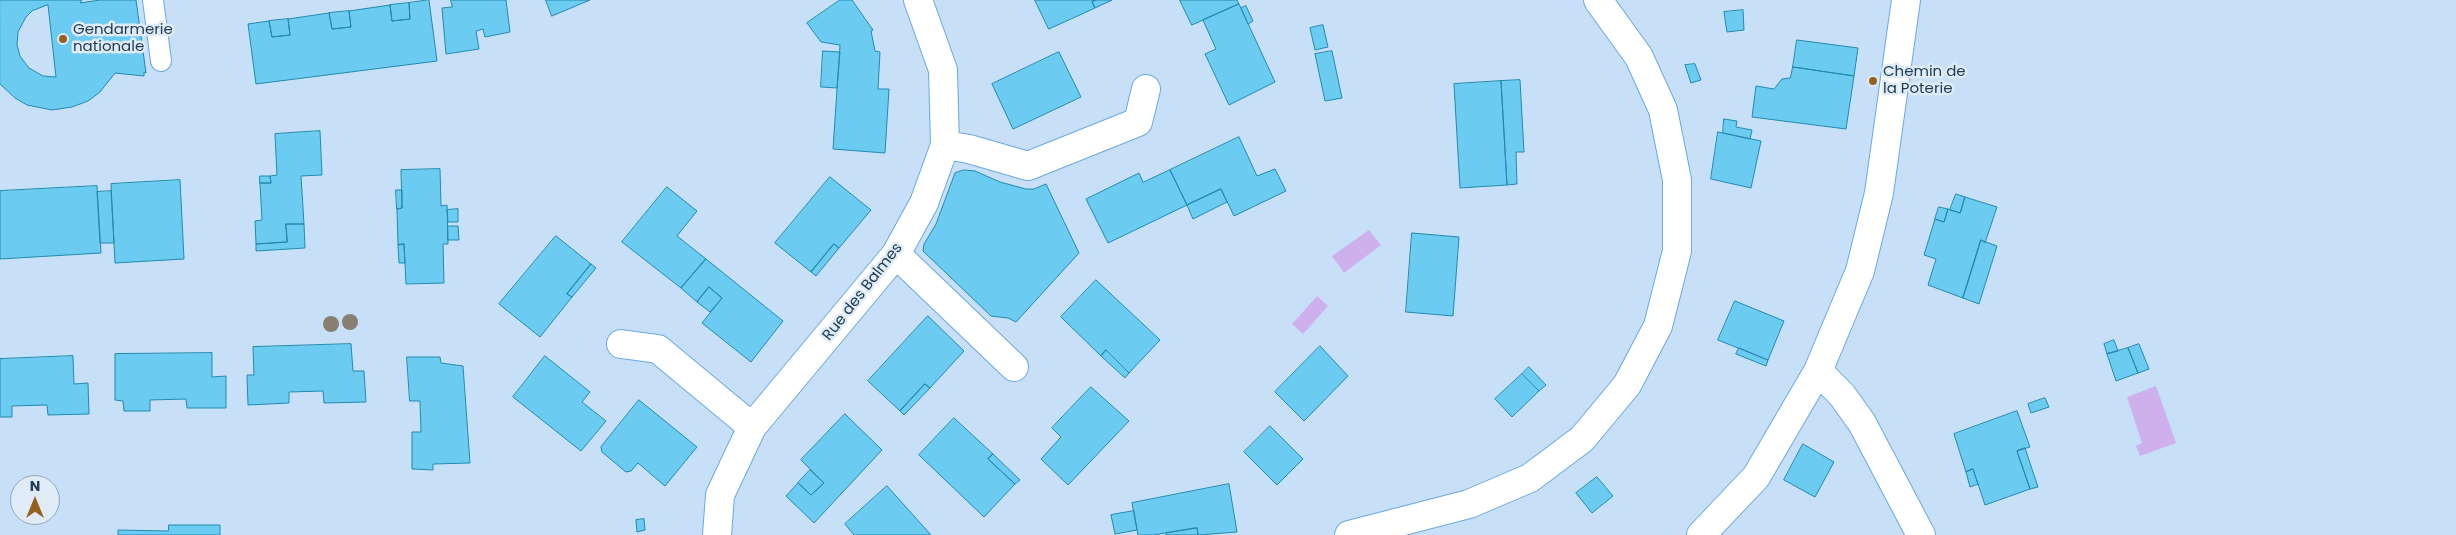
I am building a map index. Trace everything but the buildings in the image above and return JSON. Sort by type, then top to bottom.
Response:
[{"type":"street","name":"Rue des Balmes","points":[[717,535],[720,495],[752,427],[896,254],[924,203],[945,145],[943,70],[918,0]]},
{"type":"street","points":[[1349,535],[1469,504],[1530,478],[1582,439],[1628,385],[1658,326],[1677,251],[1677,180],[1663,110],[1639,57],[1598,0]]},
{"type":"street","points":[[1701,535],[1756,477],[1818,372],[1860,271],[1879,193],[1906,0]]},
{"type":"street","points":[[945,145],[969,148],[1028,166],[1138,122],[1146,89]]},
{"type":"street","points":[[896,254],[1014,367]]},
{"type":"street","points":[[621,344],[658,349],[752,427]]},
{"type":"street","points":[[1818,372],[1842,395],[1862,423],[1921,535]]},
{"type":"lane","points":[[153,0],[161,61]]},
{"type":"shaded area","points":[[1369,230],[1381,245],[1344,273],[1332,256]]},
{"type":"shaded area","points":[[1317,296],[1328,306],[1303,334],[1292,324]]},
{"type":"shaded area","points":[[2156,386],[2176,443],[2140,456],[2136,446],[2142,443],[2127,397]]},
{"type":"place","name":"Gendarmerie nationale","points":[[63,39]]},
{"type":"place","name":"Chemin de la Poterie","points":[[1873,81]]}]
